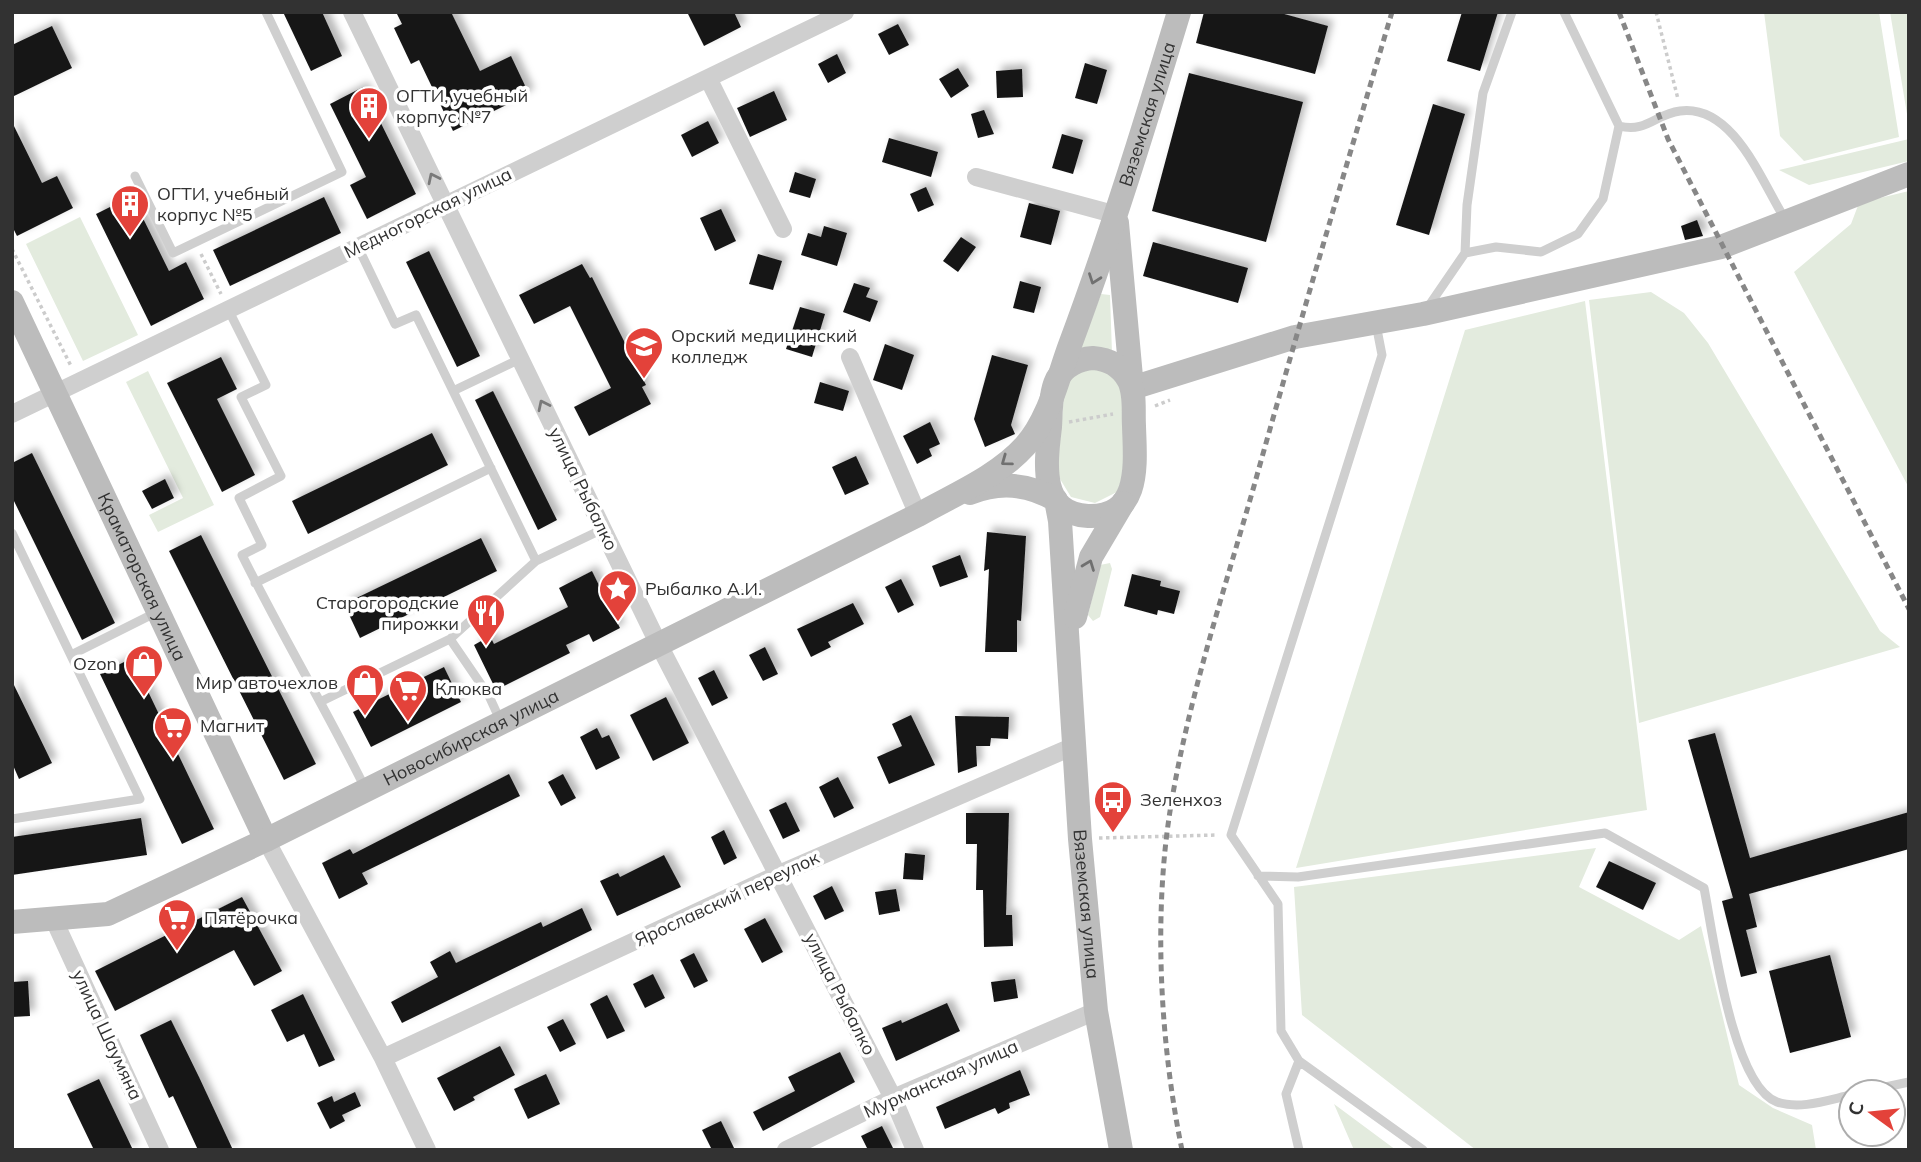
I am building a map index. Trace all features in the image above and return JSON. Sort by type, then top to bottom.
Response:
[{"type":"main road","name":"Вяземская улица","points":[[1055,385],[1117,215],[1179,12]]},
{"type":"main road","points":[[1132,388],[1295,337],[1423,314],[1656,264],[1721,247],[1909,174]]},
{"type":"main road","points":[[1069,656],[1085,574],[1106,528],[1125,500],[1136,472],[1132,388],[1117,215]]},
{"type":"main road","name":"Краматорская улица","points":[[12,302],[266,840]]},
{"type":"main road","points":[[918,514],[981,479],[1018,453],[1034,434],[1055,385],[1068,367],[1093,358],[1108,361],[1120,369],[1132,388]]},
{"type":"main road","points":[[1055,385],[1045,470],[1060,521],[1069,656]]},
{"type":"main road","points":[[918,514],[975,491],[996,486],[1034,489],[1056,500],[1071,512],[1089,516],[1111,511],[1125,500]]},
{"type":"main road","name":"Новосибирская улица","points":[[12,922],[108,914],[266,840],[918,514]]},
{"type":"main road","name":"Вяземская улица","points":[[1069,656],[1080,839],[1096,1011],[1121,1150]]},
{"type":"street","name":"улица Рыбалко","points":[[352,12],[658,643],[893,1098],[915,1150]]},
{"type":"street","name":"Медногорская улица","points":[[12,414],[845,12]]},
{"type":"street","points":[[708,78],[783,229]]},
{"type":"street","points":[[976,177],[1117,215]]},
{"type":"street","points":[[850,357],[918,514]]},
{"type":"street","name":"Ярославский переулок","points":[[383,1058],[779,874],[1074,746]]},
{"type":"street","name":"Краматорская улица","points":[[266,840],[383,1058],[428,1150]]},
{"type":"street","name":"улица Шаумяна","points":[[54,920],[160,1150]]},
{"type":"street","name":"Мурманская улица","points":[[786,1150],[893,1098],[1096,1011]]},
{"type":"lane","points":[[135,176],[173,253],[342,172],[266,12]]},
{"type":"lane","points":[[1423,314],[1465,253],[1467,205],[1483,93],[1512,12]]},
{"type":"lane","points":[[1465,253],[1496,247],[1541,252],[1578,234],[1603,199],[1619,126],[1564,12]]},
{"type":"lane","points":[[1619,126],[1634,130],[1681,111],[1706,115],[1725,124],[1738,139],[1787,223]]},
{"type":"lane","points":[[358,247],[395,324],[416,315],[536,561]]},
{"type":"lane","points":[[228,309],[265,385],[241,397],[281,476],[239,498],[262,545],[242,555],[285,642],[322,701],[366,790]]},
{"type":"lane","points":[[1376,323],[1382,355],[1231,835],[1278,904],[1281,1031],[1299,1061],[1423,1150]]},
{"type":"lane","points":[[453,391],[520,359]]},
{"type":"lane","points":[[256,583],[491,468]]},
{"type":"lane","points":[[322,701],[450,639],[536,561],[603,529]]},
{"type":"lane","points":[[12,533],[140,799],[12,819]]},
{"type":"lane","points":[[71,655],[159,611]]},
{"type":"lane","points":[[450,639],[489,696],[501,721]]},
{"type":"lane","points":[[1258,876],[1298,877],[1605,833],[1704,888],[1739,1053],[1755,1085],[1776,1102],[1806,1104],[1837,1097]]},
{"type":"lane","points":[[1299,1061],[1286,1094],[1299,1150]]},
{"type":"path","points":[[1656,12],[1681,111]]},
{"type":"path","points":[[196,242],[228,309]]},
{"type":"path","points":[[12,249],[78,380]]},
{"type":"path","points":[[1080,839],[1231,835]]},
{"type":"shaded area","points":[[1764,12],[1879,12],[1899,137],[1804,161],[1780,136]]},
{"type":"shaded area","points":[[1890,12],[1909,12],[1909,126]]},
{"type":"shaded area","points":[[1909,139],[1909,161],[1809,185],[1779,170]]},
{"type":"shaded area","points":[[1909,191],[1909,488],[1794,272],[1851,224],[1859,203]]},
{"type":"shaded area","points":[[80,217],[138,335],[83,361],[26,244]]},
{"type":"shaded area","points":[[1651,292],[1684,313],[1708,343],[1880,631],[1900,647],[1639,723],[1589,300]]},
{"type":"shaded area","points":[[1101,294],[1110,295],[1112,353],[1080,350]]},
{"type":"shaded area","points":[[1585,301],[1647,810],[1296,868],[1465,330]]},
{"type":"shaded area","points":[[1084,369],[1107,371],[1122,389],[1125,470],[1117,492],[1095,503],[1071,497],[1057,474],[1064,395],[1071,378]]},
{"type":"shaded area","points":[[148,371],[214,505],[158,532],[149,515],[183,498],[126,382]]},
{"type":"shaded area","points":[[1110,563],[1112,569],[1100,617],[1093,621],[1088,615],[1100,565]]},
{"type":"shaded area","points":[[1596,848],[1579,887],[1679,940],[1701,926],[1739,1085],[1773,1108],[1812,1125],[1816,1150],[1476,1150],[1302,1015],[1294,887]]},
{"type":"shaded area","points":[[1334,1104],[1396,1150],[1354,1150]]},
{"type":"building","points":[[283,12],[322,12],[342,56],[311,71]]},
{"type":"building","points":[[396,12],[451,12],[480,71],[511,56],[529,94],[453,131],[419,60],[411,64],[394,28],[402,24]]},
{"type":"building","points":[[687,12],[734,12],[741,27],[704,46]]},
{"type":"building","points":[[1204,12],[1277,12],[1328,26],[1315,74],[1196,43]]},
{"type":"building","points":[[1462,12],[1498,12],[1480,71],[1447,61]]},
{"type":"building","points":[[898,24],[909,45],[889,55],[878,34]]},
{"type":"building","points":[[52,26],[72,68],[12,97],[12,45]]},
{"type":"building","points":[[837,54],[846,73],[828,83],[818,64]]},
{"type":"building","points":[[1085,63],[1107,70],[1097,104],[1075,98]]},
{"type":"building","points":[[958,68],[969,86],[951,98],[939,79]]},
{"type":"building","points":[[1022,69],[1023,97],[997,98],[996,71]]},
{"type":"building","points":[[1189,73],[1303,102],[1266,242],[1152,211]]},
{"type":"building","name":"ОГТИ, учебный корпус №7","points":[[363,87],[416,194],[367,219],[350,185],[366,177],[330,104]]},
{"type":"building","points":[[774,91],[787,120],[750,137],[737,108]]},
{"type":"building","points":[[1433,104],[1465,114],[1429,235],[1396,225]]},
{"type":"building","points":[[984,110],[994,134],[978,138],[971,114]]},
{"type":"building","points":[[708,121],[719,143],[692,157],[681,135]]},
{"type":"building","points":[[12,122],[42,183],[57,176],[73,208],[17,236],[12,226]]},
{"type":"building","points":[[1062,134],[1083,140],[1073,174],[1052,168]]},
{"type":"building","points":[[889,138],[938,152],[931,177],[882,162]]},
{"type":"building","points":[[795,172],[816,179],[810,198],[789,192]]},
{"type":"building","points":[[926,187],[934,205],[918,212],[910,194]]},
{"type":"building","name":"ОГТИ, учебный корпус №5","points":[[132,196],[169,271],[186,262],[204,299],[151,326],[96,214]]},
{"type":"building","points":[[324,197],[341,233],[230,286],[213,250]]},
{"type":"building","points":[[1029,203],[1060,211],[1051,245],[1020,237]]},
{"type":"building","points":[[721,209],[736,241],[715,251],[700,218]]},
{"type":"building","points":[[1697,220],[1703,236],[1685,240],[1681,226]]},
{"type":"building","points":[[824,226],[847,233],[837,266],[801,255],[808,233],[821,237]]},
{"type":"building","points":[[961,237],[976,247],[958,272],[943,261]]},
{"type":"building","points":[[1153,242],[1248,268],[1238,303],[1143,276]]},
{"type":"building","points":[[429,251],[480,356],[457,367],[406,262]]},
{"type":"building","points":[[758,254],[782,261],[773,290],[749,284]]},
{"type":"building","points":[[582,264],[590,278],[592,277],[646,385],[642,387],[651,404],[589,436],[574,407],[611,388],[570,306],[534,324],[519,295]]},
{"type":"building","points":[[1020,281],[1041,287],[1034,313],[1013,308]]},
{"type":"building","points":[[854,283],[870,288],[866,297],[878,301],[870,322],[843,312]]},
{"type":"building","points":[[800,307],[825,314],[812,357],[786,349]]},
{"type":"building","points":[[885,344],[914,355],[902,390],[873,380]]},
{"type":"building","points":[[992,355],[1028,365],[1011,425],[1015,434],[985,447],[974,419]]},
{"type":"building","points":[[221,357],[237,389],[217,399],[255,475],[222,492],[167,383]]},
{"type":"building","points":[[820,382],[849,391],[843,411],[814,403]]},
{"type":"building","points":[[493,391],[557,520],[538,530],[475,400]]},
{"type":"building","points":[[930,422],[940,444],[929,449],[932,456],[917,464],[903,436]]},
{"type":"building","points":[[432,433],[448,465],[308,534],[292,501]]},
{"type":"building","points":[[32,453],[115,623],[82,640],[12,497],[12,463]]},
{"type":"building","points":[[856,456],[869,484],[845,495],[832,467]]},
{"type":"building","points":[[165,479],[174,498],[152,509],[142,491]]},
{"type":"building","points":[[987,532],[1026,536],[1021,621],[1017,620],[1017,652],[985,652],[989,569],[984,571]]},
{"type":"building","points":[[201,535],[316,764],[284,780],[169,551]]},
{"type":"building","points":[[481,538],[497,571],[360,638],[344,604]]},
{"type":"building","points":[[960,555],[968,577],[940,587],[932,566]]},
{"type":"building","points":[[592,571],[620,628],[593,642],[589,634],[566,645],[570,653],[496,690],[474,645],[490,636],[494,644],[568,607],[559,588]]},
{"type":"building","points":[[1132,574],[1161,581],[1160,586],[1180,591],[1174,614],[1158,610],[1157,615],[1124,606]]},
{"type":"building","points":[[901,579],[914,605],[898,613],[885,587]]},
{"type":"building","points":[[853,603],[864,624],[828,642],[831,647],[811,657],[797,629]]},
{"type":"building","points":[[765,647],[778,674],[763,681],[749,655]]},
{"type":"building","points":[[132,658],[214,829],[182,844],[100,674]]},
{"type":"building","points":[[444,667],[461,702],[371,747],[353,712]]},
{"type":"building","points":[[714,670],[728,698],[712,706],[698,678]]},
{"type":"building","points":[[12,681],[52,763],[19,779],[12,763]]},
{"type":"building","points":[[666,697],[689,743],[653,761],[630,715]]},
{"type":"building","points":[[911,715],[935,765],[889,784],[877,757],[902,746],[892,724]]},
{"type":"building","points":[[955,716],[1009,717],[1008,739],[991,738],[990,746],[976,746],[977,766],[958,773]]},
{"type":"building","points":[[597,728],[602,738],[609,735],[620,758],[596,770],[580,737]]},
{"type":"building","points":[[1715,733],[1750,858],[1909,812],[1909,849],[1749,894],[1757,927],[1746,930],[1757,973],[1741,977],[1722,901],[1733,898],[1688,740]]},
{"type":"building","points":[[509,774],[520,796],[362,873],[368,884],[339,899],[322,863],[350,849],[353,854]]},
{"type":"building","points":[[563,774],[576,798],[561,806],[548,782]]},
{"type":"building","points":[[838,777],[854,808],[834,818],[819,787]]},
{"type":"building","points":[[786,802],[800,831],[783,839],[769,810]]},
{"type":"building","points":[[966,813],[1009,813],[1006,915],[1012,915],[1013,946],[984,947],[983,890],[976,890],[977,844],[966,844]]},
{"type":"building","points":[[141,818],[147,855],[12,875],[12,837]]},
{"type":"building","points":[[724,830],[737,858],[724,865],[711,837]]},
{"type":"building","points":[[905,853],[925,855],[923,880],[903,879]]},
{"type":"building","points":[[664,855],[681,887],[617,916],[600,881],[618,873],[620,877]]},
{"type":"building","points":[[1609,861],[1656,883],[1643,910],[1596,887]]},
{"type":"building","points":[[832,886],[844,911],[825,920],[813,896]]},
{"type":"building","points":[[896,889],[900,911],[879,915],[875,892]]},
{"type":"building","points":[[242,897],[282,971],[254,986],[234,950],[115,1011],[95,971]]},
{"type":"building","points":[[582,908],[592,930],[402,1023],[391,1002],[438,977],[430,962],[450,951],[456,963],[541,922],[543,927]]},
{"type":"building","points":[[765,918],[783,952],[762,963],[744,929]]},
{"type":"building","points":[[694,953],[708,981],[694,988],[680,960]]},
{"type":"building","points":[[1830,955],[1851,1037],[1790,1053],[1769,971]]},
{"type":"building","points":[[653,974],[665,998],[645,1008],[633,984]]},
{"type":"building","points":[[1015,979],[1018,998],[994,1002],[991,982]]},
{"type":"building","points":[[28,981],[30,1016],[12,1017],[12,982]]},
{"type":"building","points":[[303,994],[335,1060],[319,1067],[304,1034],[287,1042],[271,1010]]},
{"type":"building","points":[[607,995],[625,1031],[607,1039],[590,1004]]},
{"type":"building","points":[[947,1003],[960,1031],[896,1061],[882,1028],[901,1020],[902,1023]]},
{"type":"building","points":[[563,1019],[576,1044],[560,1052],[547,1027]]},
{"type":"building","points":[[171,1020],[233,1150],[198,1150],[173,1096],[169,1098],[140,1035]]},
{"type":"building","points":[[500,1046],[515,1075],[473,1097],[475,1100],[454,1111],[437,1078]]},
{"type":"building","points":[[840,1052],[855,1082],[763,1131],[753,1112],[795,1091],[788,1077]]},
{"type":"building","points":[[1020,1070],[1030,1095],[1009,1103],[1010,1108],[998,1114],[995,1108],[945,1129],[936,1107]]},
{"type":"building","points":[[546,1074],[560,1104],[528,1119],[514,1089]]},
{"type":"building","points":[[99,1079],[133,1150],[94,1150],[67,1094]]},
{"type":"building","points":[[355,1092],[361,1106],[342,1115],[345,1121],[330,1129],[317,1103],[332,1096],[334,1102]]},
{"type":"building","points":[[721,1121],[735,1150],[712,1150],[702,1130]]},
{"type":"building","points":[[882,1126],[894,1150],[868,1150],[861,1136]]},
{"type":"railway","points":[[1182,1150],[1168,1066],[1162,978],[1162,889],[1171,805],[1187,724],[1208,644],[1392,12]]},
{"type":"railway","points":[[1619,12],[1668,139],[1909,609]]},
{"type":"place","name":"ОГТИ, учебный корпус №7","points":[[369,140]]},
{"type":"place","name":"ОГТИ, учебный корпус №5","points":[[130,238]]},
{"type":"place","name":"Орский медицинский колледж","points":[[644,380]]},
{"type":"place","name":"Рыбалко А.И.","points":[[618,623]]},
{"type":"place","name":"Старогородские пирожки","points":[[486,647]]},
{"type":"place","name":"Ozon","points":[[144,698]]},
{"type":"place","name":"Мир авточехлов","points":[[365,717]]},
{"type":"place","name":"Клюква","points":[[408,723]]},
{"type":"place","name":"Магнит","points":[[173,760]]},
{"type":"place","name":"Зеленхоз","points":[[1113,834]]},
{"type":"place","name":"Пятёрочка","points":[[177,952]]}]
